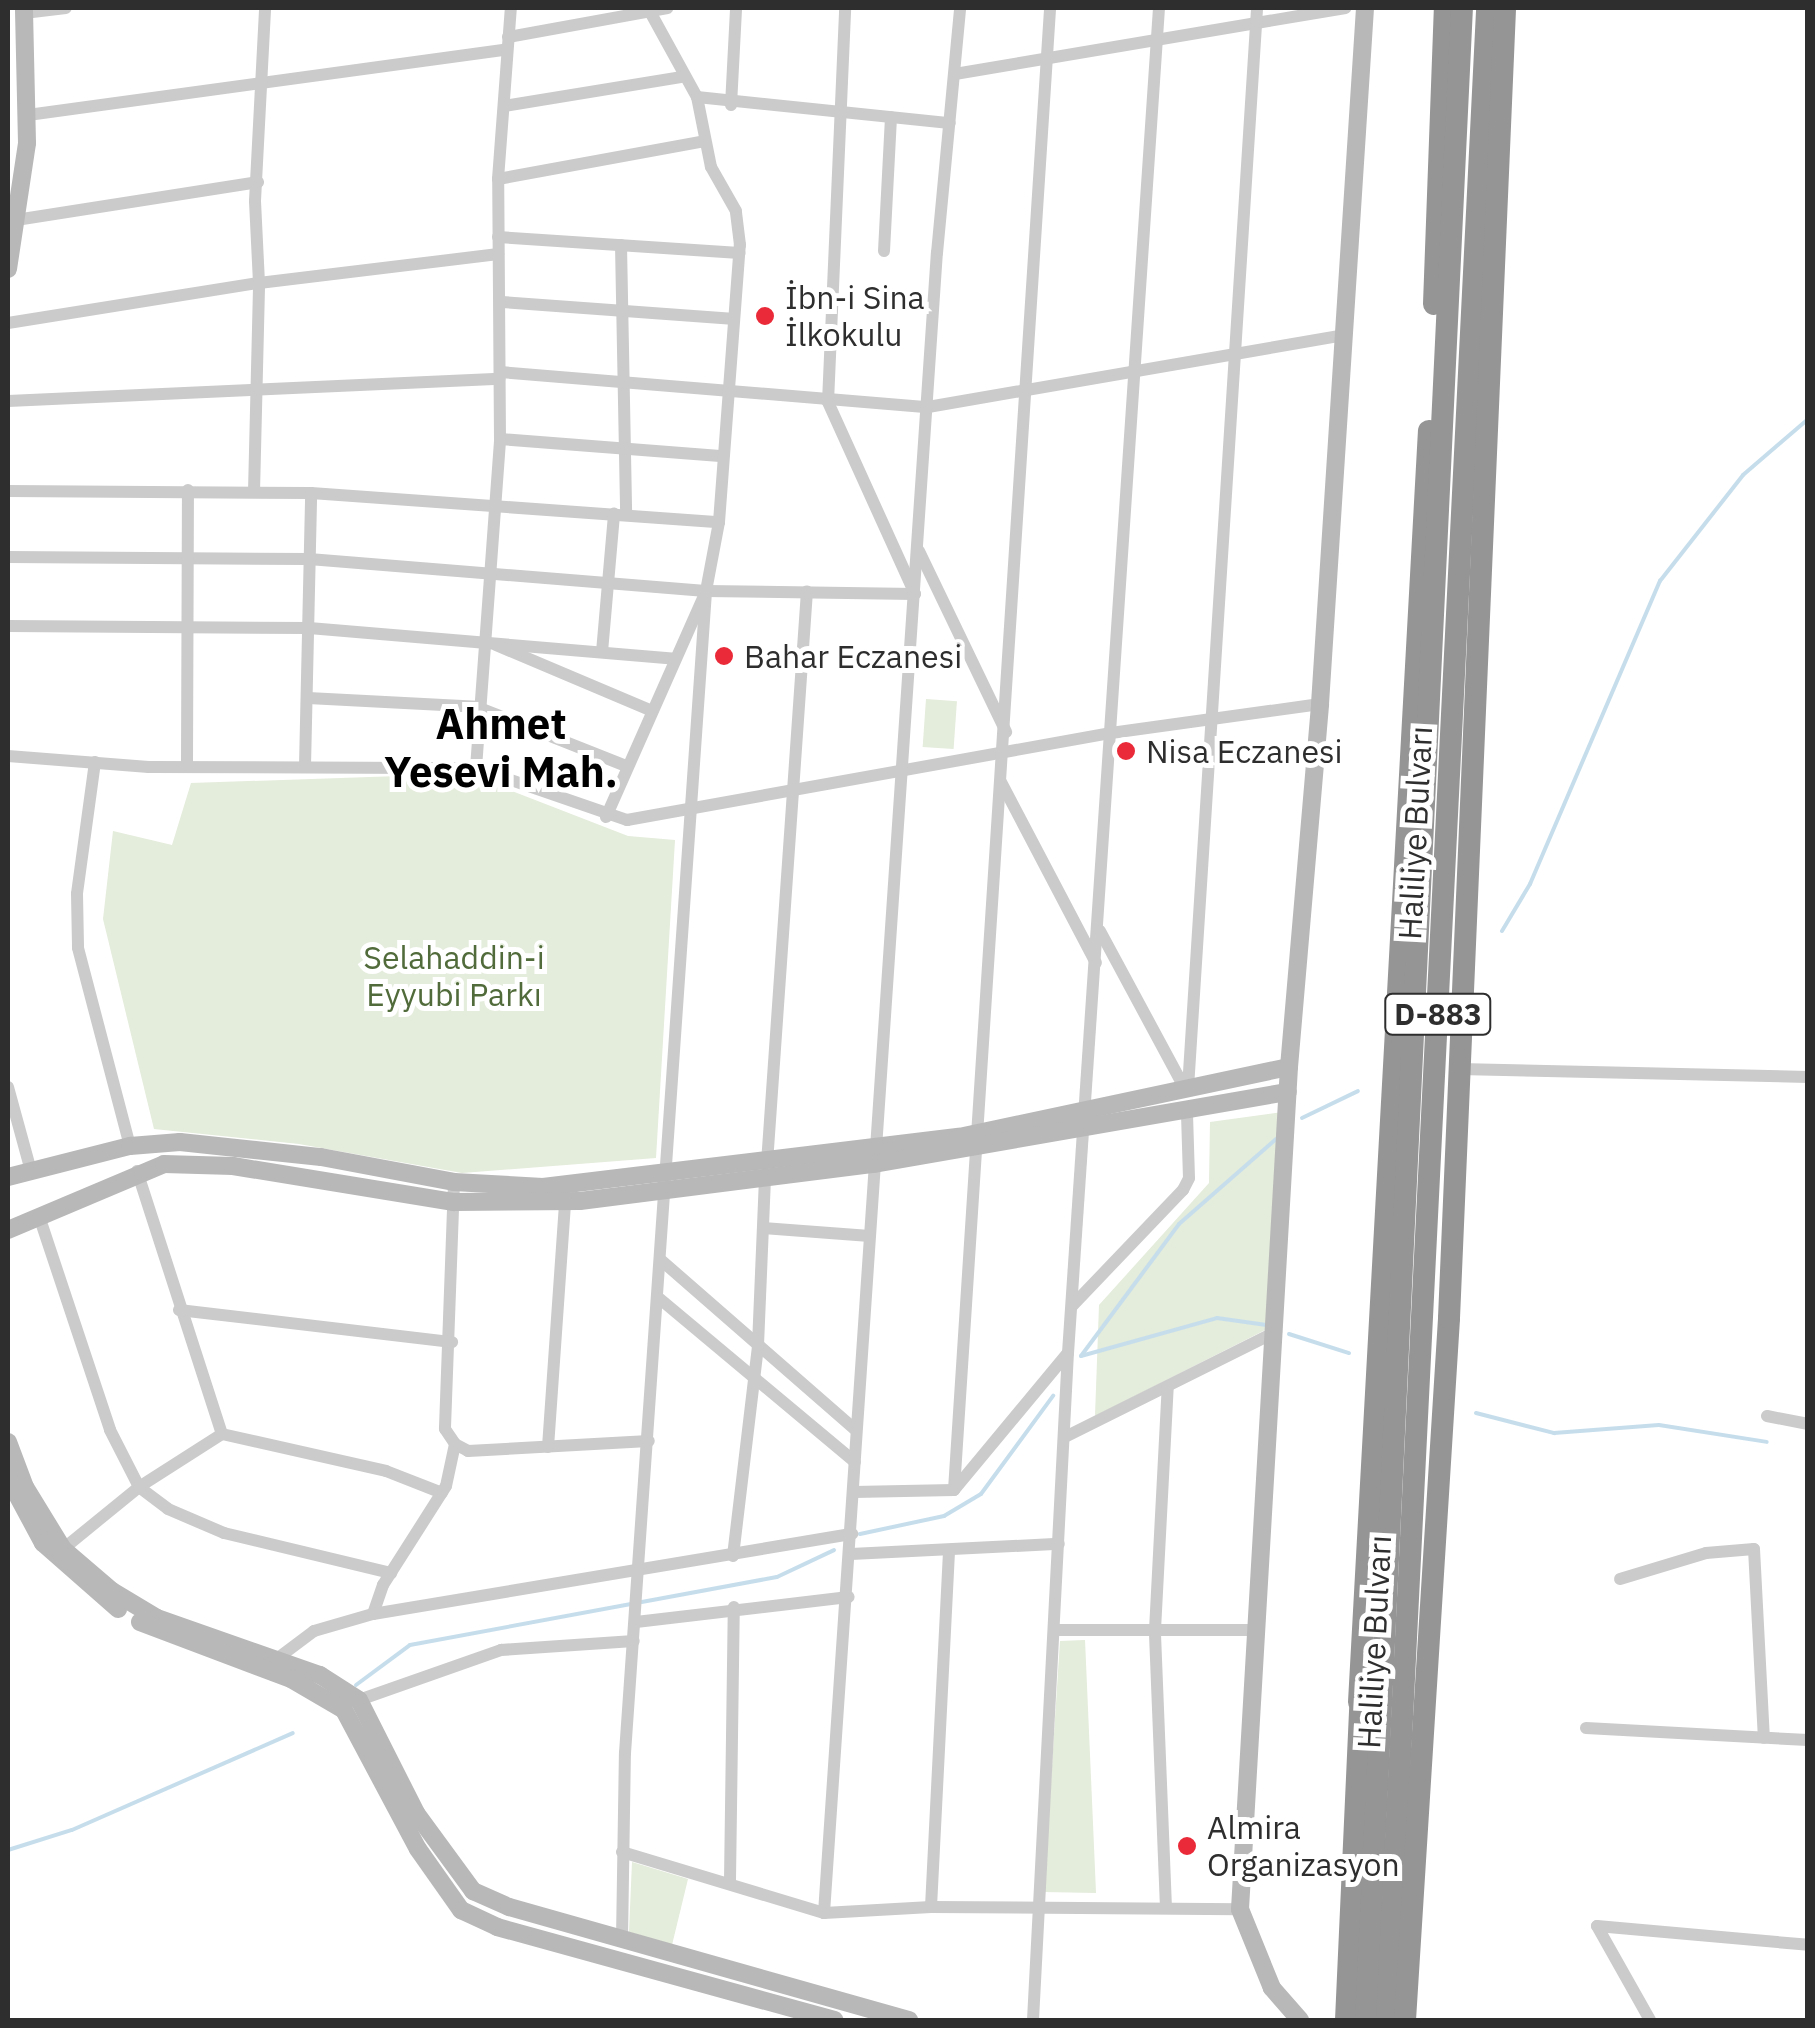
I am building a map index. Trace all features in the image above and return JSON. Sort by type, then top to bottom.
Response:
[{"type":"highway","points":[[1366,2020],[1359,1702],[1406,843],[1445,8]]},
{"type":"highway","name":"Haliliye Bulvarı","points":[[1366,2020],[1462,8]]},
{"type":"highway","name":"Haliliye Bulvarı","points":[[1366,2020],[1416,1457],[1488,8]]},
{"type":"highway","points":[[1405,2020],[1459,1069],[1466,831],[1505,8]]},
{"type":"highway","points":[[1435,1074],[1466,831]]},
{"type":"highway","points":[[1406,843],[1410,1075]]},
{"type":"highway","points":[[1359,1702],[1391,1451]]},
{"type":"highway","points":[[1416,1457],[1427,1633]]},
{"type":"street","points":[[8,268],[28,115],[24,10],[66,8]]},
{"type":"street","points":[[254,492],[258,182],[265,8]]},
{"type":"street","points":[[476,768],[477,708],[500,439],[502,302],[498,179],[511,8]]},
{"type":"street","points":[[28,115],[507,43],[667,8]]},
{"type":"street","points":[[731,105],[736,8]]},
{"type":"street","points":[[844,8],[828,402],[915,594]]},
{"type":"street","points":[[824,1913],[849,1598],[856,1430],[928,407],[960,8]]},
{"type":"street","points":[[954,1490],[999,780],[1007,734],[1050,8]]},
{"type":"street","points":[[1033,2020],[1068,1353],[1159,8]]},
{"type":"street","points":[[955,74],[1157,41],[1257,15],[1345,8]]},
{"type":"street","points":[[1300,2020],[1272,1988],[1240,1909],[1289,1067],[1320,704],[1364,8]]},
{"type":"street","points":[[622,1939],[622,1852],[634,1641],[706,591],[718,522],[739,253],[736,211],[711,167],[698,97],[681,77],[649,9]]},
{"type":"street","points":[[1186,1088],[1257,15]]},
{"type":"street","points":[[504,106],[681,77]]},
{"type":"street","points":[[698,97],[731,105],[950,123]]},
{"type":"street","points":[[884,251],[891,118]]},
{"type":"street","points":[[498,179],[705,142]]},
{"type":"street","points":[[16,220],[258,182]]},
{"type":"street","points":[[498,237],[739,253]]},
{"type":"street","points":[[602,652],[625,446],[622,245]]},
{"type":"street","points":[[8,323],[258,282],[498,254]]},
{"type":"street","points":[[502,302],[732,318]]},
{"type":"street","points":[[8,401],[500,376],[928,407],[1344,335]]},
{"type":"street","points":[[500,439],[723,456]]},
{"type":"street","points":[[187,766],[188,490]]},
{"type":"street","points":[[8,491],[311,494],[718,522]]},
{"type":"street","points":[[306,766],[311,494]]},
{"type":"street","points":[[918,549],[1007,734]]},
{"type":"street","points":[[8,557],[309,559],[706,591],[915,594]]},
{"type":"street","points":[[606,817],[650,710],[706,591]]},
{"type":"street","points":[[733,1556],[758,1345],[766,1172],[807,591]]},
{"type":"street","points":[[8,626],[309,628],[675,659]]},
{"type":"street","points":[[485,640],[650,710]]},
{"type":"street","points":[[308,698],[477,708],[626,766]]},
{"type":"street","points":[[8,756],[187,766],[476,768],[606,817],[692,810],[903,771],[1005,757],[1111,733],[1320,704]]},
{"type":"street","points":[[95,762],[77,894],[78,948],[130,1146]]},
{"type":"street","points":[[999,780],[1096,963]]},
{"type":"street","points":[[1098,929],[1186,1088]]},
{"type":"street","points":[[1085,1122],[1186,1088],[1289,1067]]},
{"type":"street","points":[[1459,1069],[1808,1076]]},
{"type":"street","points":[[8,1087],[31,1171]]},
{"type":"street","points":[[8,1230],[137,1171],[164,1164],[233,1166],[454,1202],[564,1201],[666,1183],[876,1157],[1085,1122],[1187,1114],[1288,1092]]},
{"type":"street","points":[[1072,1306],[1183,1190],[1189,1178],[1187,1114]]},
{"type":"street","points":[[8,1177],[130,1146],[180,1142],[303,1155],[454,1182],[543,1187],[666,1183]]},
{"type":"street","points":[[137,1171],[178,1310],[222,1434]]},
{"type":"street","points":[[454,1182],[452,1342],[444,1430],[454,1444],[468,1451],[649,1440]]},
{"type":"street","points":[[548,1447],[564,1201]]},
{"type":"street","points":[[39,1216],[110,1430],[139,1487],[168,1510],[211,1528],[391,1573]]},
{"type":"street","points":[[763,1228],[870,1236]]},
{"type":"street","points":[[662,1262],[856,1430]]},
{"type":"street","points":[[660,1300],[855,1462]]},
{"type":"street","points":[[178,1310],[452,1342]]},
{"type":"street","points":[[1065,1437],[1276,1332]]},
{"type":"street","points":[[854,1492],[954,1490],[1068,1353]]},
{"type":"street","points":[[1166,1908],[1155,1630],[1168,1386]]},
{"type":"street","points":[[1767,1416],[1808,1424]]},
{"type":"street","points":[[63,1549],[139,1487],[222,1434],[368,1466],[442,1492]]},
{"type":"street","points":[[8,1442],[25,1487],[63,1549],[156,1618],[278,1658],[358,1700],[416,1813],[459,1880],[488,1900],[909,2020]]},
{"type":"street","points":[[373,1614],[391,1573],[442,1492],[454,1444]]},
{"type":"street","points":[[8,1478],[43,1543],[92,1592],[170,1638],[291,1679],[344,1710],[418,1849],[461,1910],[497,1927],[834,2020]]},
{"type":"street","points":[[278,1658],[314,1631],[373,1614],[641,1566],[733,1556],[852,1534]]},
{"type":"street","points":[[851,1554],[1059,1544]]},
{"type":"street","points":[[1620,1579],[1706,1553],[1754,1549],[1764,1738]]},
{"type":"street","points":[[931,1907],[949,1550]]},
{"type":"street","points":[[636,1617],[849,1598]]},
{"type":"street","points":[[730,1880],[734,1607]]},
{"type":"street","points":[[1055,1630],[1256,1630]]},
{"type":"street","points":[[358,1700],[500,1650],[634,1641]]},
{"type":"street","points":[[1586,1728],[1808,1740]]},
{"type":"street","points":[[622,1852],[730,1880],[824,1913],[931,1907],[1240,1909]]},
{"type":"street","points":[[1650,2020],[1597,1926],[1808,1945]]},
{"type":"green space","points":[[926,699],[957,701],[954,749],[923,747]]},
{"type":"green space","name":"Selahaddin-i Eyyubi Parkı","points":[[399,776],[504,788],[628,836],[675,840],[656,1158],[462,1173],[299,1144],[154,1129],[103,919],[113,831],[172,845],[191,783]]},
{"type":"green space","points":[[1290,1111],[1273,1326],[1095,1416],[1099,1305],[1209,1183],[1210,1122]]},
{"type":"green space","points":[[1085,1640],[1096,1893],[1044,1892],[1060,1641]]},
{"type":"green space","points":[[632,1862],[688,1879],[672,1945],[629,1932]]},
{"type":"waterway","points":[[1502,931],[1530,884],[1660,581],[1743,475],[1808,419]]},
{"type":"waterway","points":[[1302,1118],[1358,1091]]},
{"type":"waterway","points":[[1081,1356],[1179,1224],[1276,1139]]},
{"type":"waterway","points":[[1081,1356],[1217,1318],[1267,1325]]},
{"type":"waterway","points":[[1289,1334],[1349,1353]]},
{"type":"waterway","points":[[860,1534],[944,1516],[981,1494],[1053,1396]]},
{"type":"waterway","points":[[1476,1413],[1554,1433],[1659,1425],[1767,1442]]},
{"type":"waterway","points":[[356,1685],[410,1645],[777,1577],[834,1550]]},
{"type":"waterway","points":[[8,1850],[72,1830],[293,1733]]},
{"type":"place","name":"İbn-i Sina İlkokulu","points":[[765,316]]},
{"type":"place","name":"Bahar Eczanesi","points":[[724,656]]},
{"type":"place","name":"Nisa Eczanesi","points":[[1126,751]]},
{"type":"place","name":"Almira Organizasyon","points":[[1187,1846]]},
{"type":"district","name":"Ahmet Yesevi Mah.","points":[[501,748]]}]
